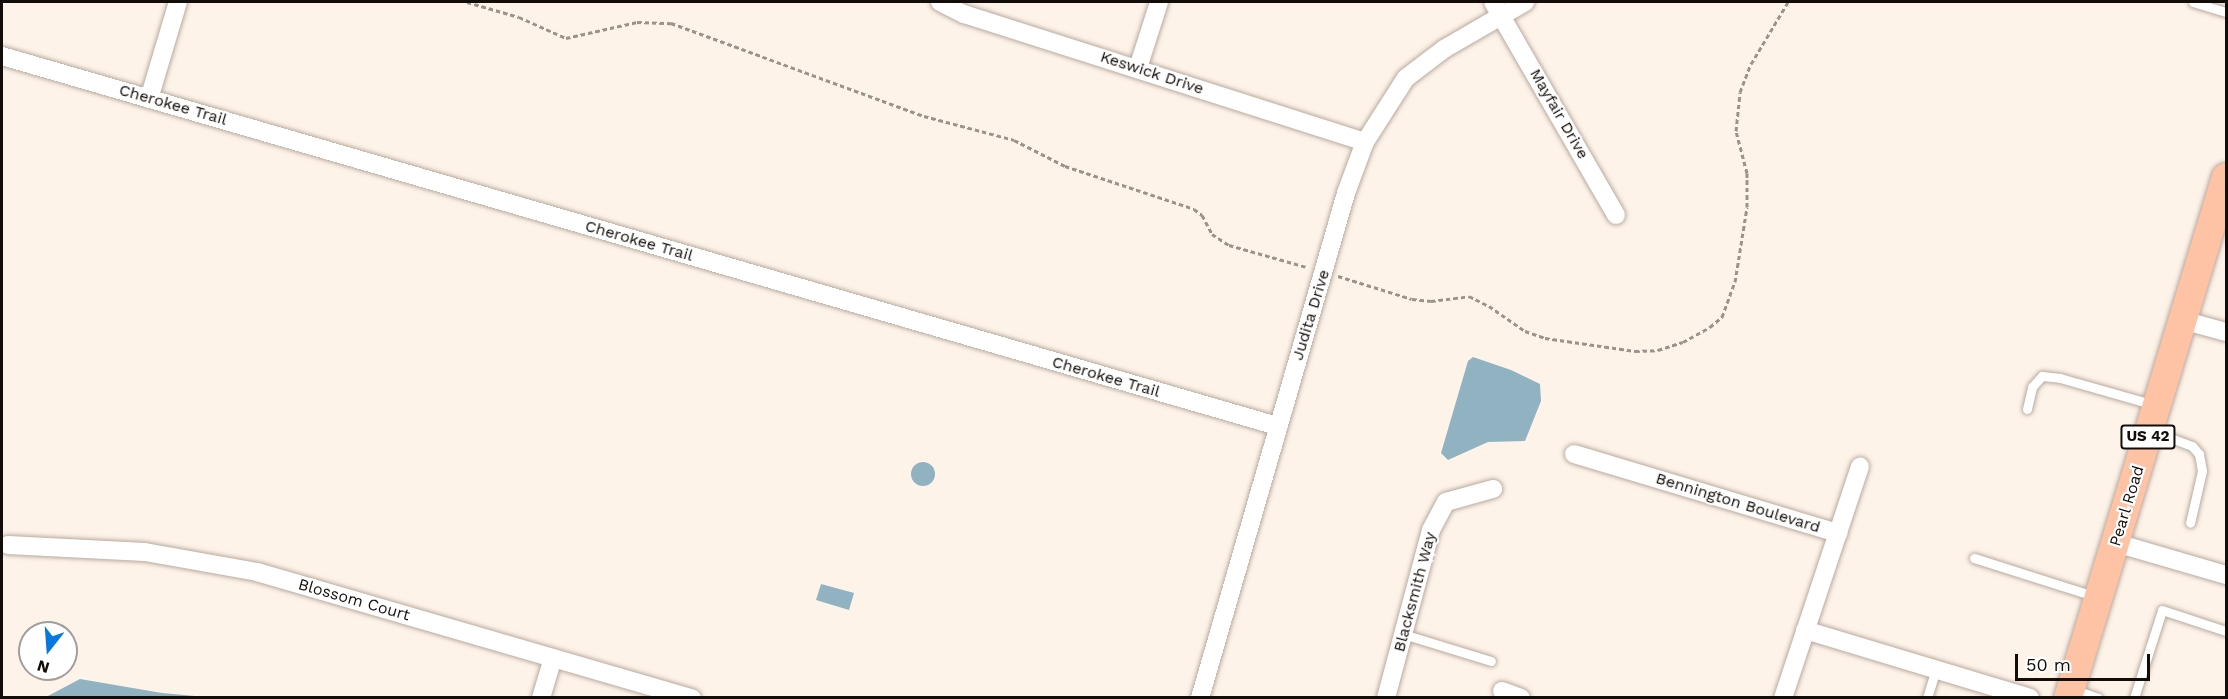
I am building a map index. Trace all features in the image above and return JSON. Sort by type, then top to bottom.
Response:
[{"type":"main road","name":"Pearl Road","points":[[2069,693],[2226,177]]},
{"type":"street","points":[[149,99],[178,2]]},
{"type":"street","name":"Keswick Drive","points":[[940,2],[964,14],[1365,142]]},
{"type":"street","points":[[1138,68],[1159,2]]},
{"type":"street","name":"Judita Drive","points":[[1200,698],[1346,193],[1365,142],[1406,78],[1497,8],[1525,2]]},
{"type":"street","name":"Mayfair Drive","points":[[1497,8],[1616,215]]},
{"type":"street","name":"Cherokee Trail","points":[[2,56],[1277,426]]},
{"type":"street","points":[[2182,320],[2226,332]]},
{"type":"street","name":"Bennington Boulevard","points":[[1574,454],[1838,533],[1783,698]]},
{"type":"street","points":[[1838,533],[1860,466]]},
{"type":"street","name":"Blacksmith Way","points":[[1386,698],[1431,530],[1446,502],[1493,489]]},
{"type":"street","points":[[2116,543],[2226,575]]},
{"type":"street","name":"Blossom Court","points":[[8,544],[145,552],[257,572],[692,698]]},
{"type":"street","points":[[1805,630],[2030,698]]},
{"type":"street","points":[[541,698],[553,658]]},
{"type":"street","points":[[1502,692],[1521,698]]},
{"type":"lane","points":[[2193,2],[2226,12]]},
{"type":"lane","points":[[2027,409],[2032,387],[2042,376],[2060,378],[2153,418],[2192,446],[2199,454],[2202,471],[2190,523]]},
{"type":"lane","points":[[1974,558],[2099,598]]},
{"type":"lane","points":[[2134,698],[2162,610],[2226,631]]},
{"type":"lane","points":[[1403,634],[1491,661]]},
{"type":"lane","points":[[1927,698],[1936,669]]},
{"type":"lane","points":[[2069,693],[2098,698]]},
{"type":"path","points":[[467,2],[519,17],[566,38],[637,22],[671,23],[933,119],[1014,140],[1065,166],[1194,209],[1202,215],[1212,234],[1228,245],[1412,299],[1431,301],[1469,296],[1489,306],[1525,332],[1545,338],[1635,351],[1658,350],[1683,342],[1710,327],[1722,317],[1735,282],[1747,207],[1747,173],[1736,131],[1740,92],[1751,64],[1788,2]]},
{"type":"water","points":[[1473,357],[1511,370],[1540,384],[1541,401],[1525,441],[1488,442],[1448,460],[1441,453],[1468,361]]},
{"type":"water","points":[[923,462],[928,463],[934,469],[934,479],[928,485],[923,486],[918,485],[912,479],[911,474],[912,469],[918,463]]},
{"type":"water","points":[[821,584],[854,593],[849,610],[816,600]]},
{"type":"water","points":[[78,680],[162,693],[206,697],[46,697]]}]
